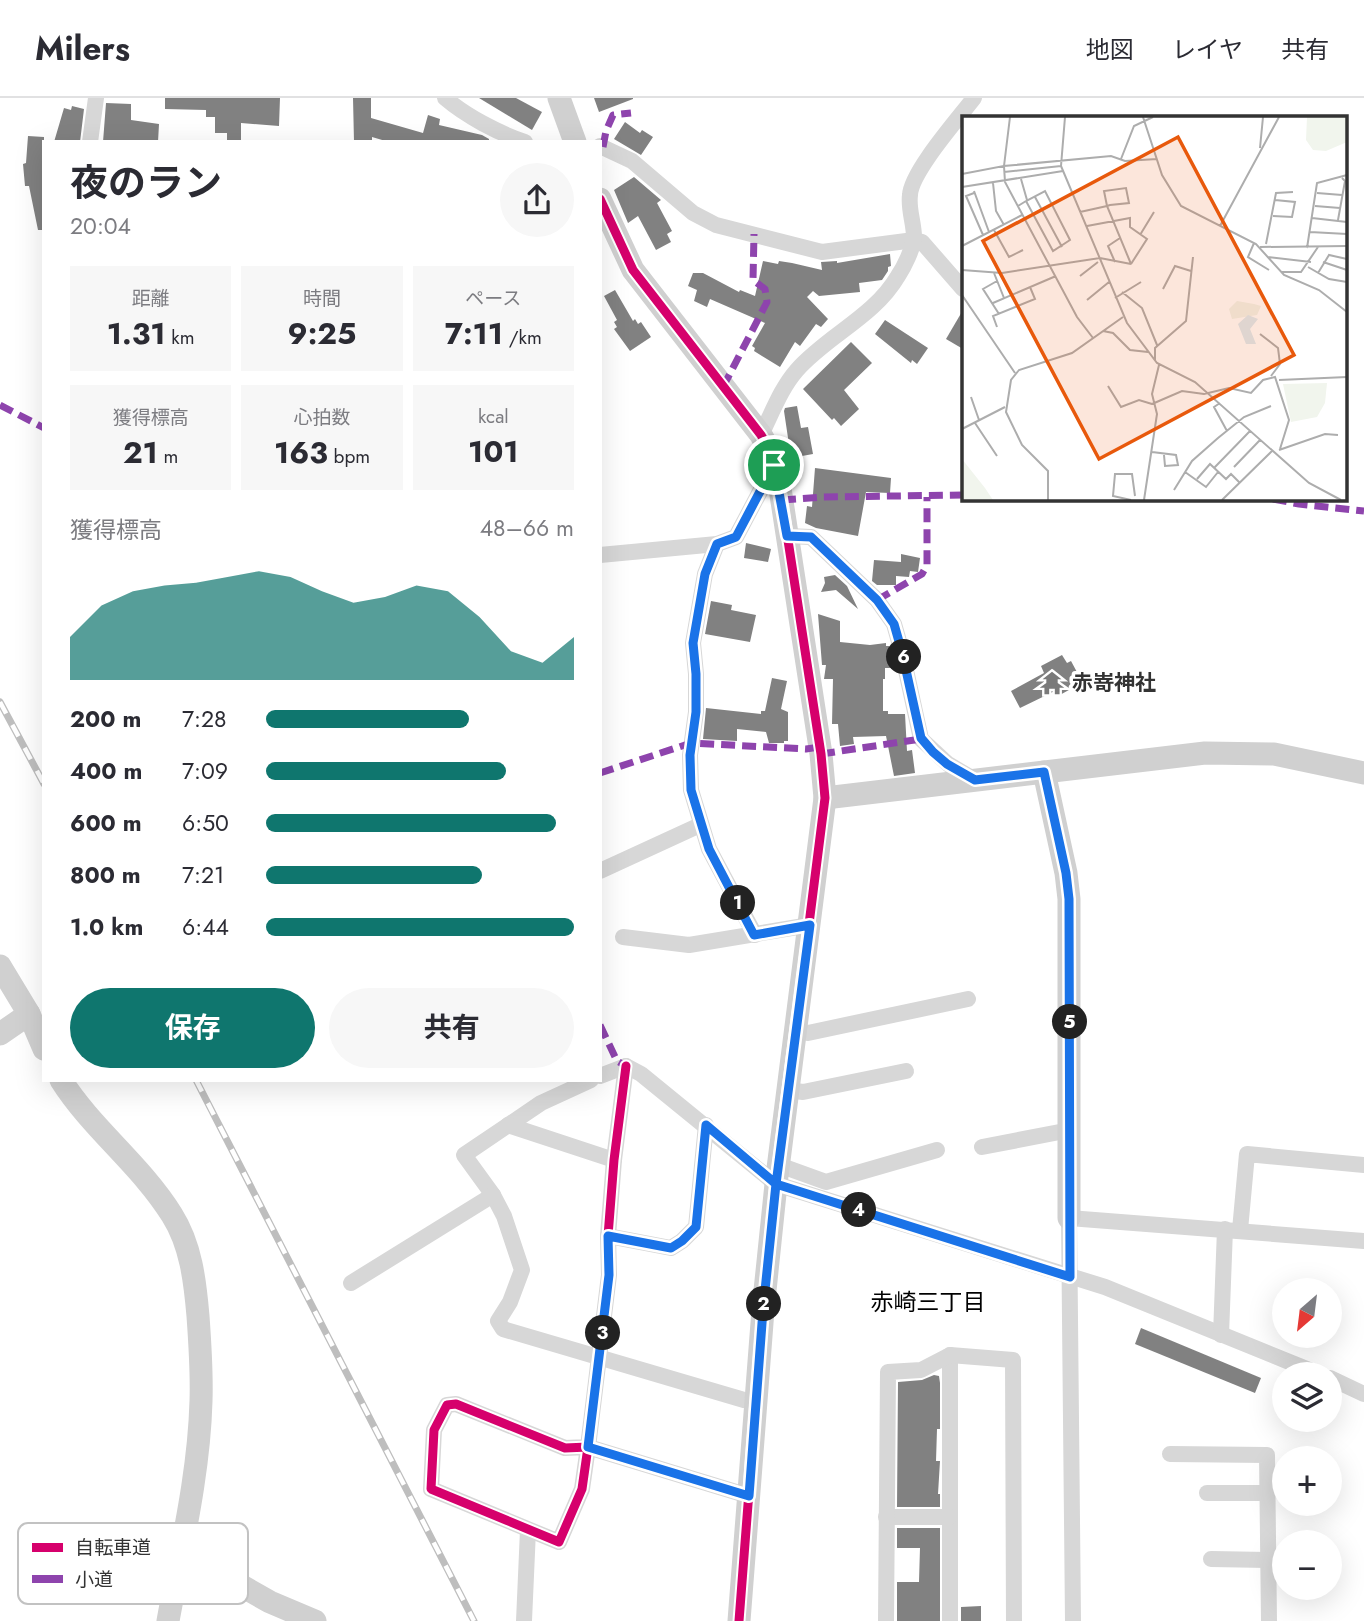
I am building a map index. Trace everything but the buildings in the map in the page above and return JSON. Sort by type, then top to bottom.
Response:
[{"type":"street","points":[[90,140],[96,98]]},
{"type":"street","points":[[445,98],[453,105],[521,140]]},
{"type":"street","points":[[559,98],[574,140]]},
{"type":"street","points":[[761,435],[786,384],[797,370],[867,313],[886,294],[899,275],[914,240],[909,193],[918,173],[974,98]]},
{"type":"street","points":[[602,147],[632,161],[694,213],[716,225],[822,252],[914,240],[922,242],[961,275]]},
{"type":"street","points":[[602,202],[633,270],[761,435],[774,465],[821,754],[825,798],[777,1175],[738,1621]]},
{"type":"street","points":[[602,555],[717,544],[736,537],[774,465]]},
{"type":"street","points":[[787,536],[811,537],[877,600],[894,624],[921,738],[947,764],[975,780]]},
{"type":"street","points":[[717,544],[705,574],[693,643],[696,712],[690,755],[691,790],[709,849],[754,935]]},
{"type":"street","points":[[825,798],[1205,753],[1274,754],[1364,773]]},
{"type":"street","points":[[1044,772],[1069,899],[1073,1621]]},
{"type":"street","points":[[602,870],[700,824]]},
{"type":"street","points":[[623,937],[689,945],[810,925]]},
{"type":"street","points":[[0,966],[29,1014],[42,1044]]},
{"type":"street","points":[[796,1030],[808,1033],[968,999]]},
{"type":"street","points":[[0,1034],[29,1014]]},
{"type":"street","points":[[626,1066],[614,1160],[608,1236],[609,1275],[588,1447],[582,1489],[559,1542],[431,1489],[434,1430],[447,1405],[456,1404],[565,1448],[588,1447],[749,1496]]},
{"type":"street","points":[[602,1075],[626,1066],[641,1074],[706,1125],[777,1175],[1105,1287],[1289,1362]]},
{"type":"street","points":[[788,1090],[803,1092],[906,1071]]},
{"type":"street","points":[[63,1082],[88,1115],[156,1191],[185,1239],[192,1266],[200,1345],[201,1402],[196,1461],[185,1523]]},
{"type":"street","points":[[586,1082],[541,1102],[464,1154],[493,1195],[504,1216],[522,1270],[510,1302],[498,1321],[502,1329],[744,1400],[756,1401]]},
{"type":"street","points":[[508,1125],[614,1160]]},
{"type":"street","points":[[608,1236],[671,1248],[696,1227],[706,1125]]},
{"type":"street","points":[[982,1147],[1070,1130]]},
{"type":"street","points":[[777,1175],[827,1182],[937,1150]]},
{"type":"street","points":[[1221,1335],[1233,1229],[1247,1154],[1364,1165]]},
{"type":"street","points":[[351,1283],[493,1195]]},
{"type":"street","points":[[1069,1218],[1364,1241]]},
{"type":"street","points":[[950,1355],[950,1621]]},
{"type":"street","points":[[886,1621],[888,1372],[921,1370],[950,1355],[1013,1360],[1014,1621]]},
{"type":"street","points":[[1342,1384],[1364,1394]]},
{"type":"street","points":[[1170,1454],[1267,1455],[1269,1621]]},
{"type":"street","points":[[1207,1493],[1268,1493]]},
{"type":"street","points":[[886,1517],[949,1517]]},
{"type":"street","points":[[524,1621],[528,1530]]},
{"type":"street","points":[[1211,1559],[1268,1560]]},
{"type":"street","points":[[248,1589],[315,1621]]},
{"type":"railway","points":[[0,702],[42,780]]},
{"type":"railway","points":[[197,1082],[474,1621]]},
{"type":"marked path","points":[[603,147],[613,115],[631,113]]},
{"type":"marked path","points":[[723,387],[767,302],[765,289],[753,280],[754,234]]},
{"type":"marked path","points":[[0,405],[42,427]]},
{"type":"marked path","points":[[782,500],[962,495]]},
{"type":"marked path","points":[[877,600],[922,574],[927,565],[927,497]]},
{"type":"marked path","points":[[1278,500],[1364,511]]},
{"type":"marked path","points":[[821,754],[921,739]]},
{"type":"marked path","points":[[602,772],[691,743],[806,749],[820,747]]},
{"type":"marked path","points":[[602,1029],[617,1061],[626,1066]]},
{"type":"cycle path","points":[[602,203],[633,270],[761,435],[770,451],[779,482],[821,754],[825,798],[776,1184],[763,1310],[739,1621]]},
{"type":"cycle path","points":[[626,1066],[614,1160],[608,1236],[609,1275],[588,1447],[582,1489],[559,1542],[431,1489],[434,1430],[447,1405],[456,1404],[565,1448],[588,1447],[749,1496]]},
{"type":"place","name":"赤嵜神社","points":[[1052,683]]},
{"type":"district","name":"赤崎三丁目","points":[[928,1302]]},
{"type":"route","points":[[774,465],[736,537],[717,544],[705,574],[693,643],[696,712],[690,755],[691,790],[700,824],[709,849],[754,935],[810,925],[776,1184],[749,1496],[588,1447],[609,1275],[608,1236],[671,1248],[696,1227],[706,1125],[776,1184],[1070,1277],[1071,934],[1066,873],[1044,772],[975,780],[947,764],[933,752],[921,738],[894,624],[877,600],[811,537],[787,536],[774,465]]}]
